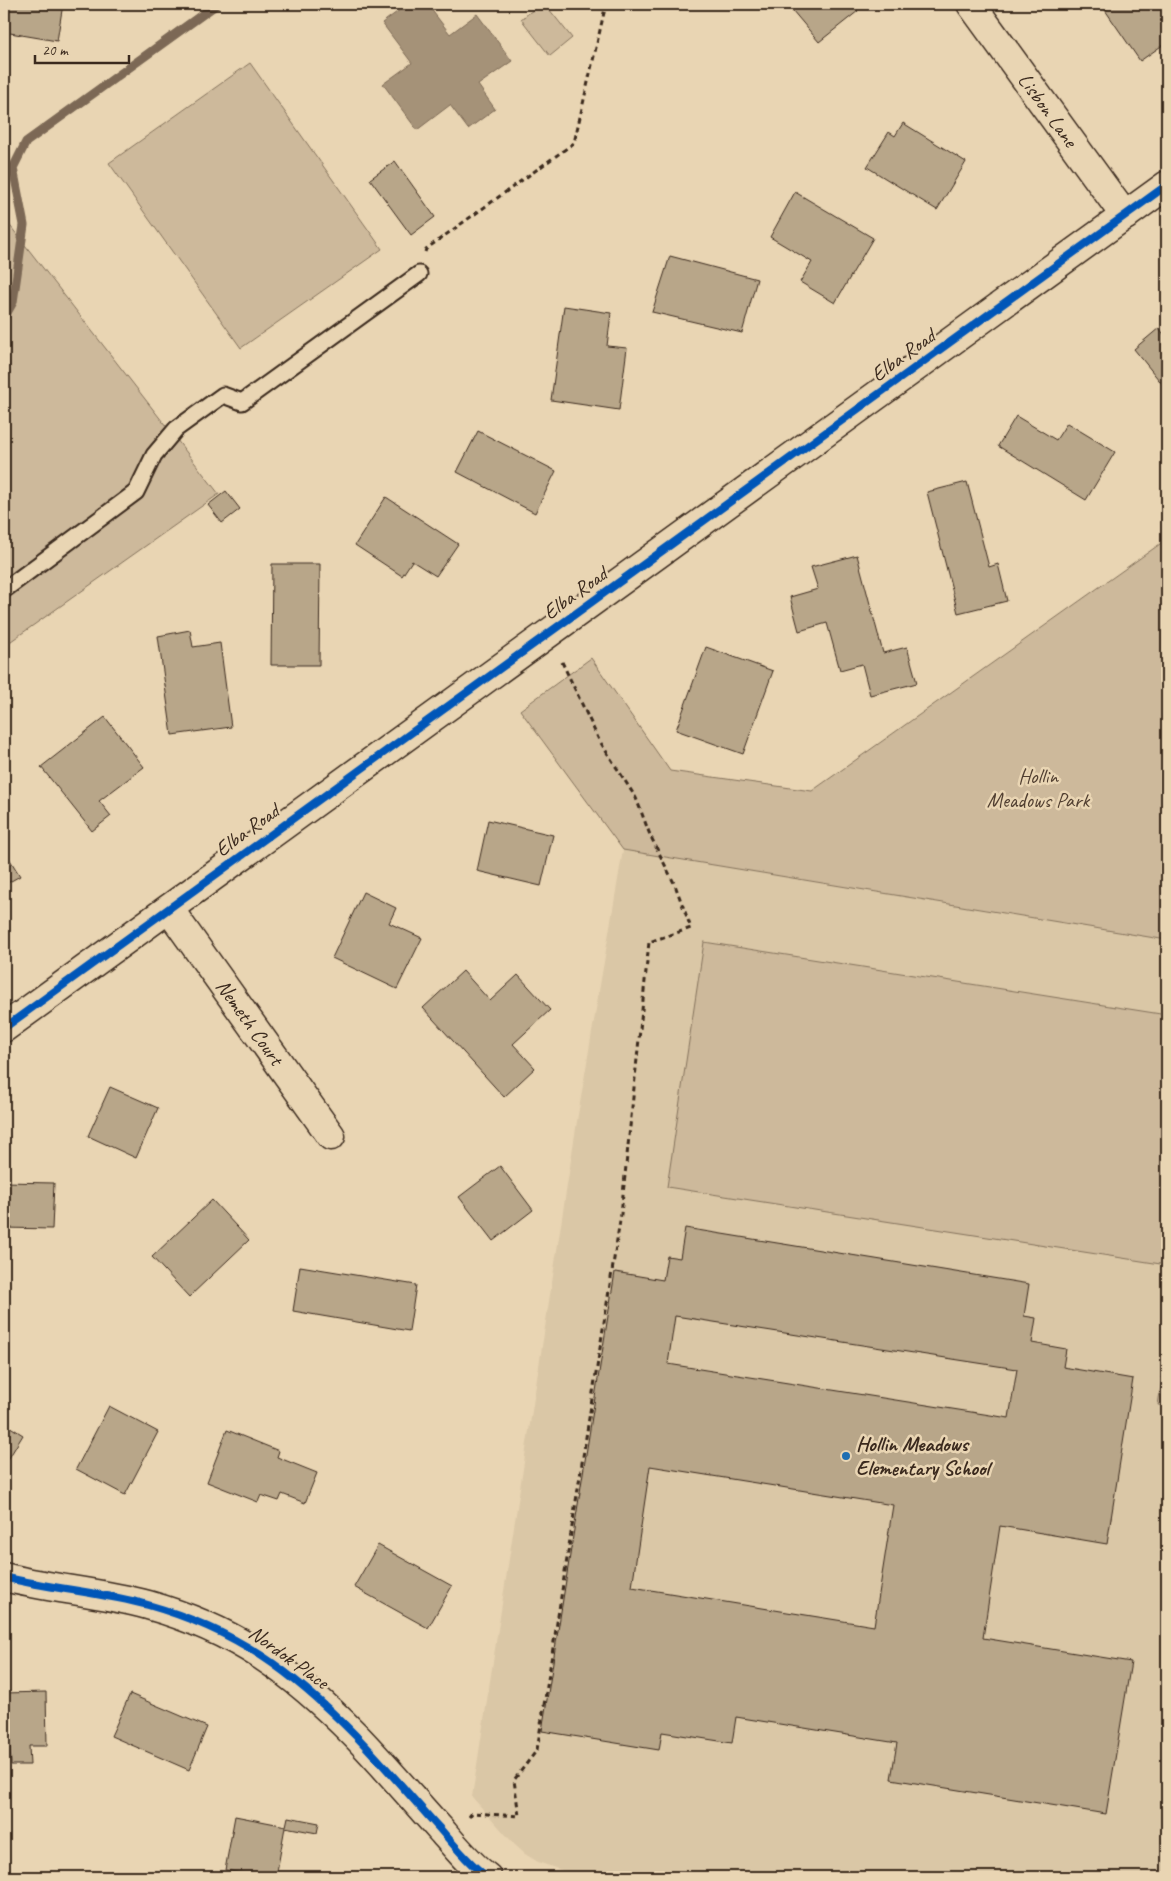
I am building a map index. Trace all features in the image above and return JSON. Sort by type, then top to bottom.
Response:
[{"type":"street","name":"Lisbon Lane","points":[[970,4],[1125,216]]},
{"type":"street","name":"Elba Road","points":[[4,1028],[1167,185]]},
{"type":"street","name":"Nemeth Court","points":[[169,909],[331,1136]]},
{"type":"street","name":"Nordok Place","points":[[4,1577],[147,1605],[210,1627],[256,1650],[292,1676],[326,1705],[364,1744],[450,1840],[488,1877]]},
{"type":"lane","points":[[4,590],[136,492],[154,456],[176,430],[223,395],[242,402],[419,274]]},
{"type":"path","points":[[419,274],[426,249],[574,142],[606,4]]},
{"type":"path","points":[[450,1840],[472,1812],[519,1816],[514,1780],[537,1750],[621,1214],[649,942],[691,928],[675,885],[650,835],[636,798],[599,740],[548,634]]},
{"type":"shaded area","points":[[408,4],[427,4],[450,34],[477,14],[512,61],[478,85],[495,109],[468,129],[450,105],[417,130],[383,84],[412,63],[382,23]]},
{"type":"shaded area","name":"Hollin Meadows Elementary School","points":[[623,850],[1167,940],[1167,1877],[599,1877],[564,1871],[538,1862],[525,1854],[472,1797],[578,1115]]},
{"type":"green space","points":[[541,4],[545,4],[572,38],[550,56],[521,19]]},
{"type":"green space","points":[[250,63],[382,249],[241,348],[109,163]]},
{"type":"green space","points":[[4,218],[219,494],[4,646]]},
{"type":"green space","name":"Hollin Meadows Park","points":[[1167,539],[1167,940],[623,850],[520,710],[591,658],[670,771],[812,791]]},
{"type":"green space","points":[[704,942],[1167,1015],[1167,1265],[667,1187]]},
{"type":"green space","points":[[1167,1346],[1167,1406],[1158,1405]]},
{"type":"building","points":[[4,4],[63,4],[57,41],[4,32]]},
{"type":"building","points":[[787,4],[852,4],[858,11],[819,42]]},
{"type":"building","points":[[1114,4],[1167,4],[1167,42],[1140,61],[1105,10]]},
{"type":"building","points":[[903,123],[966,162],[937,210],[867,167],[889,132],[895,136]]},
{"type":"building","points":[[395,161],[435,217],[411,235],[370,179]]},
{"type":"building","points":[[795,192],[873,238],[835,303],[800,282],[812,262],[770,237]]},
{"type":"building","points":[[670,256],[757,279],[742,333],[652,312]]},
{"type":"building","points":[[564,306],[611,313],[607,346],[627,348],[619,410],[551,400]]},
{"type":"building","points":[[1159,328],[1167,338],[1167,390],[1134,349]]},
{"type":"building","points":[[1016,416],[1056,440],[1067,423],[1115,452],[1086,500],[998,446]]},
{"type":"building","points":[[478,431],[556,471],[535,513],[457,472]]},
{"type":"building","points":[[967,482],[989,567],[998,564],[1007,601],[958,613],[927,492]]},
{"type":"building","points":[[226,491],[240,509],[222,523],[208,505]]},
{"type":"building","points":[[386,497],[458,544],[436,576],[412,561],[402,576],[355,545]]},
{"type":"building","points":[[857,555],[883,653],[907,647],[917,683],[870,695],[862,664],[840,670],[827,623],[799,631],[790,597],[818,589],[811,567]]},
{"type":"building","points":[[272,564],[320,564],[319,665],[271,665]]},
{"type":"building","points":[[190,630],[193,647],[220,643],[231,727],[172,735],[158,636]]},
{"type":"building","points":[[706,647],[773,671],[743,754],[676,730]]},
{"type":"building","points":[[105,717],[144,767],[99,801],[111,816],[92,831],[41,767]]},
{"type":"building","points":[[488,820],[553,835],[541,886],[477,871]]},
{"type":"building","points":[[4,850],[20,876],[4,885]]},
{"type":"building","points":[[363,892],[396,908],[389,923],[422,938],[397,989],[332,958]]},
{"type":"building","points":[[463,971],[490,1001],[518,975],[550,1010],[513,1044],[535,1068],[504,1097],[423,1008]]},
{"type":"building","points":[[110,1087],[158,1108],[136,1158],[88,1136]]},
{"type":"building","points":[[500,1166],[533,1210],[493,1241],[459,1197]]},
{"type":"building","points":[[4,1182],[54,1183],[52,1229],[4,1228]]},
{"type":"building","points":[[212,1200],[249,1240],[189,1297],[152,1257]]},
{"type":"building","points":[[685,1228],[1029,1284],[1024,1316],[1036,1318],[1032,1343],[1066,1349],[1063,1367],[1133,1379],[1107,1544],[1000,1526],[983,1638],[1131,1662],[1106,1814],[891,1779],[897,1743],[736,1717],[732,1743],[662,1732],[659,1750],[542,1731],[615,1272],[663,1280],[667,1256],[680,1258]],"holes":[[[675,1316],[1017,1369],[1009,1418],[668,1364]],[[650,1466],[893,1505],[874,1626],[632,1587]]]},
{"type":"building","points":[[300,1266],[416,1285],[409,1331],[293,1311]]},
{"type":"building","points":[[109,1406],[158,1432],[125,1495],[76,1469]]},
{"type":"building","points":[[4,1423],[23,1435],[4,1466]]},
{"type":"building","points":[[227,1430],[279,1451],[277,1457],[317,1473],[305,1503],[282,1494],[279,1501],[261,1495],[258,1502],[207,1482]]},
{"type":"building","points":[[378,1545],[452,1586],[428,1628],[354,1587]]},
{"type":"building","points":[[46,1692],[47,1746],[29,1746],[30,1765],[11,1765],[10,1747],[4,1747],[4,1693]]},
{"type":"building","points":[[130,1694],[207,1727],[189,1770],[111,1736]]},
{"type":"building","points":[[235,1816],[286,1826],[288,1817],[319,1823],[317,1833],[285,1827],[276,1877],[264,1877],[225,1870]]},
{"type":"waterway","points":[[4,318],[13,302],[24,225],[13,168],[26,142],[217,4]]},
{"type":"waterway","points":[[4,356],[6,374],[4,378]]},
{"type":"cycle path","points":[[4,1028],[1167,185]]},
{"type":"cycle path","points":[[4,1577],[148,1605],[209,1627],[262,1656],[286,1673],[333,1713],[462,1854],[487,1877]]},
{"type":"place","name":"Hollin Meadows Elementary School","points":[[846,1456]]}]
